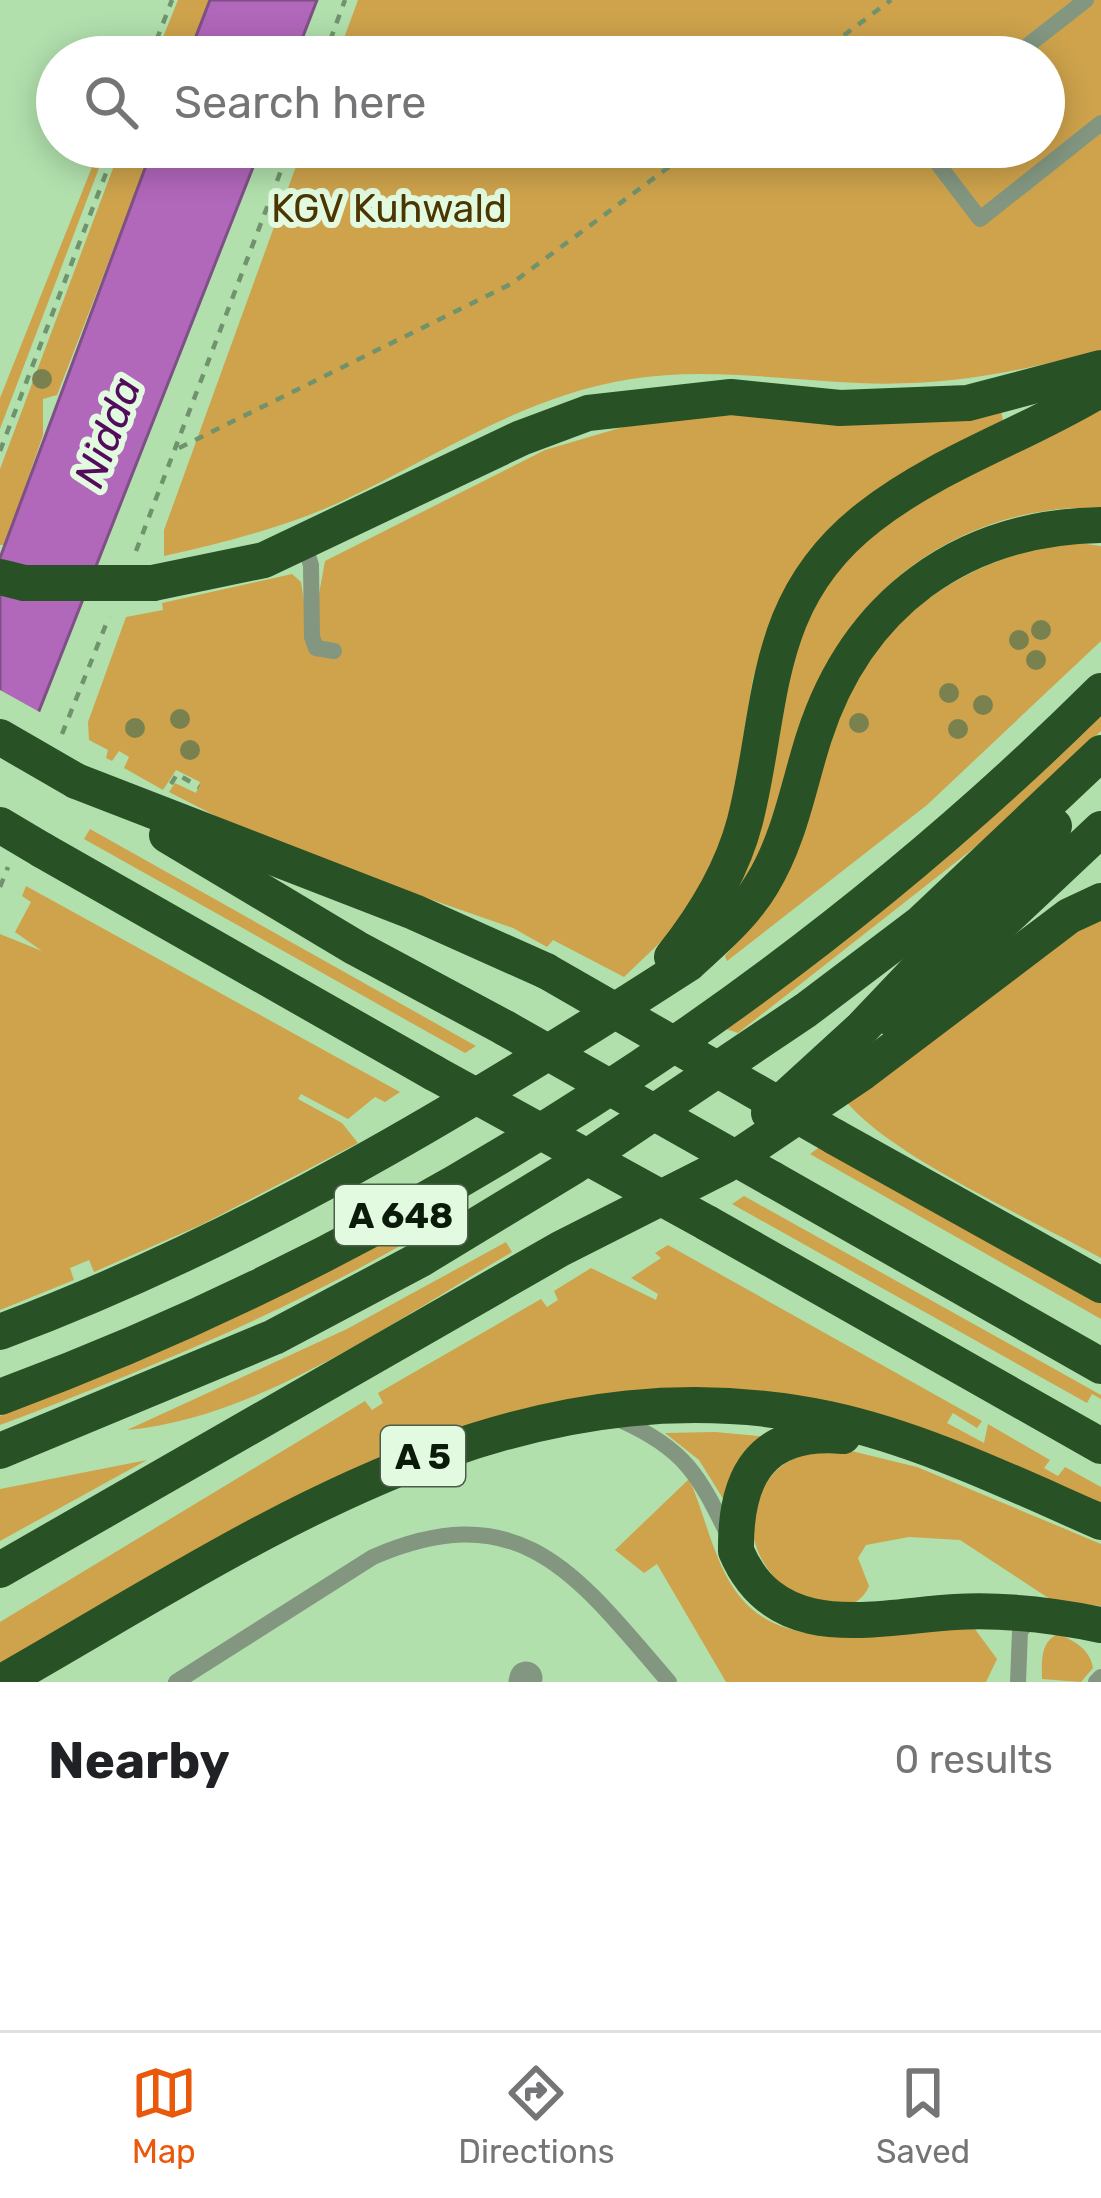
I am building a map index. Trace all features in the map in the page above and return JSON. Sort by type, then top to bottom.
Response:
[{"type":"highway","points":[[0,578],[24,583],[153,583],[264,560],[521,438],[588,412],[731,397],[840,408],[968,403],[1101,368]]},
{"type":"highway","points":[[607,1016],[674,956],[728,866],[745,820],[774,655],[827,560],[867,518],[942,470],[1101,389]]},
{"type":"highway","name":"A 648","points":[[0,1332],[119,1285],[376,1159],[688,964],[733,923],[761,886],[782,846],[835,680],[879,617],[959,556],[1057,526],[1101,525]]},
{"type":"highway","name":"A 648","points":[[0,1397],[101,1360],[227,1303],[335,1251],[473,1173],[627,1072],[908,868],[1101,691]]},
{"type":"highway","points":[[0,737],[356,948],[1101,1366]]},
{"type":"highway","name":"A 648","points":[[0,1451],[274,1336],[421,1258],[574,1166],[806,1010],[921,923],[1101,753]]},
{"type":"highway","points":[[769,1113],[942,946],[1042,842],[1101,769]]},
{"type":"highway","points":[[76,781],[414,912],[546,971],[1101,1285]]},
{"type":"highway","points":[[0,825],[1101,1446]]},
{"type":"highway","points":[[560,1249],[876,1040],[1101,830]]},
{"type":"highway","points":[[5,1568],[560,1249],[724,1166],[863,1072],[1069,916],[1101,901]]},
{"type":"highway","name":"A 5","points":[[2,1682],[360,1482],[484,1435],[603,1413],[701,1407],[794,1413],[986,1472],[1101,1522]]},
{"type":"highway","points":[[891,1440],[817,1435],[784,1442],[761,1458],[739,1497],[736,1551],[772,1598],[796,1613],[831,1622],[953,1612],[1047,1614],[1097,1628]]},
{"type":"lane","points":[[1040,36],[1086,0]]},
{"type":"lane","points":[[1065,152],[1101,123]]},
{"type":"lane","points":[[941,168],[980,219],[1044,168]]},
{"type":"lane","points":[[304,544],[310,566],[311,637],[316,648],[334,651]]},
{"type":"lane","points":[[603,1413],[650,1433],[693,1467],[736,1551]]},
{"type":"lane","points":[[176,1682],[373,1558],[408,1542],[468,1532],[501,1538],[564,1567],[670,1682]]},
{"type":"lane","points":[[1018,1682],[1024,1621],[1047,1614]]},
{"type":"path","points":[[159,36],[172,0]]},
{"type":"path","points":[[332,36],[345,0]]},
{"type":"path","points":[[843,36],[892,0]]},
{"type":"path","points":[[0,451],[108,168]]},
{"type":"path","points":[[282,168],[177,449],[511,284],[667,168]]},
{"type":"path","points":[[166,791],[178,774],[199,787]]},
{"type":"green space","points":[[178,0],[210,0],[196,36],[163,36]]},
{"type":"green space","name":"KGV Kuhwald","points":[[358,0],[1101,0],[1101,350],[1011,371],[920,383],[688,374],[591,387],[480,430],[317,512],[164,556],[164,530],[295,168],[1065,168],[1065,36],[345,36]]},
{"type":"green space","points":[[92,168],[99,168],[0,429],[0,398]]},
{"type":"green space","points":[[113,168],[145,168],[57,395],[43,399],[43,435],[5,545],[0,545],[0,469]]},
{"type":"green space","points":[[1101,397],[1101,508],[1023,515],[985,527],[915,564],[885,589],[837,651],[761,867],[728,898],[774,710],[821,586],[893,511]]},
{"type":"green space","points":[[1001,410],[1003,421],[957,444],[768,632],[753,678],[729,826],[691,904],[669,934],[624,977],[553,940],[547,947],[513,928],[268,843],[169,792],[175,783],[196,793],[200,782],[176,770],[163,790],[124,768],[129,757],[119,751],[112,761],[106,758],[108,750],[89,740],[88,722],[126,617],[163,610],[162,603],[292,574],[301,582],[307,620],[317,605],[325,561],[545,450],[678,416]]},
{"type":"green space","points":[[1071,542],[1101,546],[1101,641],[927,805],[727,961],[725,956],[757,919],[776,881],[838,705],[881,642],[935,594],[966,576],[1034,549]]},
{"type":"green space","points":[[1101,715],[1101,731],[979,844],[738,1033],[726,1029],[964,842]]},
{"type":"green space","points":[[90,829],[476,1046],[465,1053],[84,839]]},
{"type":"green space","points":[[26,886],[400,1092],[385,1102],[375,1097],[348,1119],[301,1094],[298,1099],[342,1123],[358,1143],[203,1224],[94,1272],[89,1260],[70,1268],[74,1280],[0,1310],[0,934],[42,951],[15,932],[31,902],[22,896]]},
{"type":"green space","points":[[1101,909],[1101,1258],[926,1164],[844,1099]]},
{"type":"green space","points":[[822,1145],[1101,1302],[1101,1319],[810,1154]]},
{"type":"green space","points":[[744,1196],[1101,1399],[1092,1394],[1087,1403],[732,1204]]},
{"type":"green space","points":[[448,1206],[467,1206],[356,1270],[239,1327],[0,1425],[0,1416],[227,1317]]},
{"type":"green space","points":[[506,1242],[512,1252],[376,1334],[277,1386],[177,1422],[127,1430],[347,1329]]},
{"type":"green space","points":[[668,1245],[982,1421],[977,1428],[953,1413],[947,1423],[984,1443],[988,1424],[1050,1460],[1044,1468],[1058,1476],[1065,1467],[1101,1487],[1101,1505],[919,1427],[569,1405],[0,1671],[0,1622],[365,1401],[372,1410],[383,1403],[378,1393],[541,1299],[547,1307],[558,1300],[554,1291],[591,1268],[656,1300],[658,1294],[631,1278],[661,1258],[655,1253]]},
{"type":"green space","points":[[665,1433],[768,1437],[727,1505],[699,1460]]},
{"type":"green space","points":[[835,1447],[917,1467],[1101,1544],[1101,1606],[1053,1601],[960,1540],[909,1537],[866,1545],[858,1558],[869,1586],[856,1602],[836,1607],[791,1592],[771,1574],[758,1550],[753,1523],[760,1494],[774,1473],[791,1460]]},
{"type":"green space","points":[[147,1460],[0,1541],[0,1489]]},
{"type":"green space","points":[[689,1479],[724,1571],[741,1598],[762,1617],[818,1635],[882,1635],[972,1625],[997,1659],[986,1682],[726,1682],[657,1564],[644,1573],[615,1550]]},
{"type":"green space","points":[[1057,1634],[1075,1642],[1088,1656],[1093,1668],[1081,1682],[1042,1679],[1045,1648]]},
{"type":"water","points":[[210,0],[317,0],[303,36],[196,36]]},
{"type":"water","name":"Nidda","points":[[145,168],[253,168],[0,810],[0,558]]},
{"type":"pier","points":[[0,690],[45,715],[0,816]]}]
